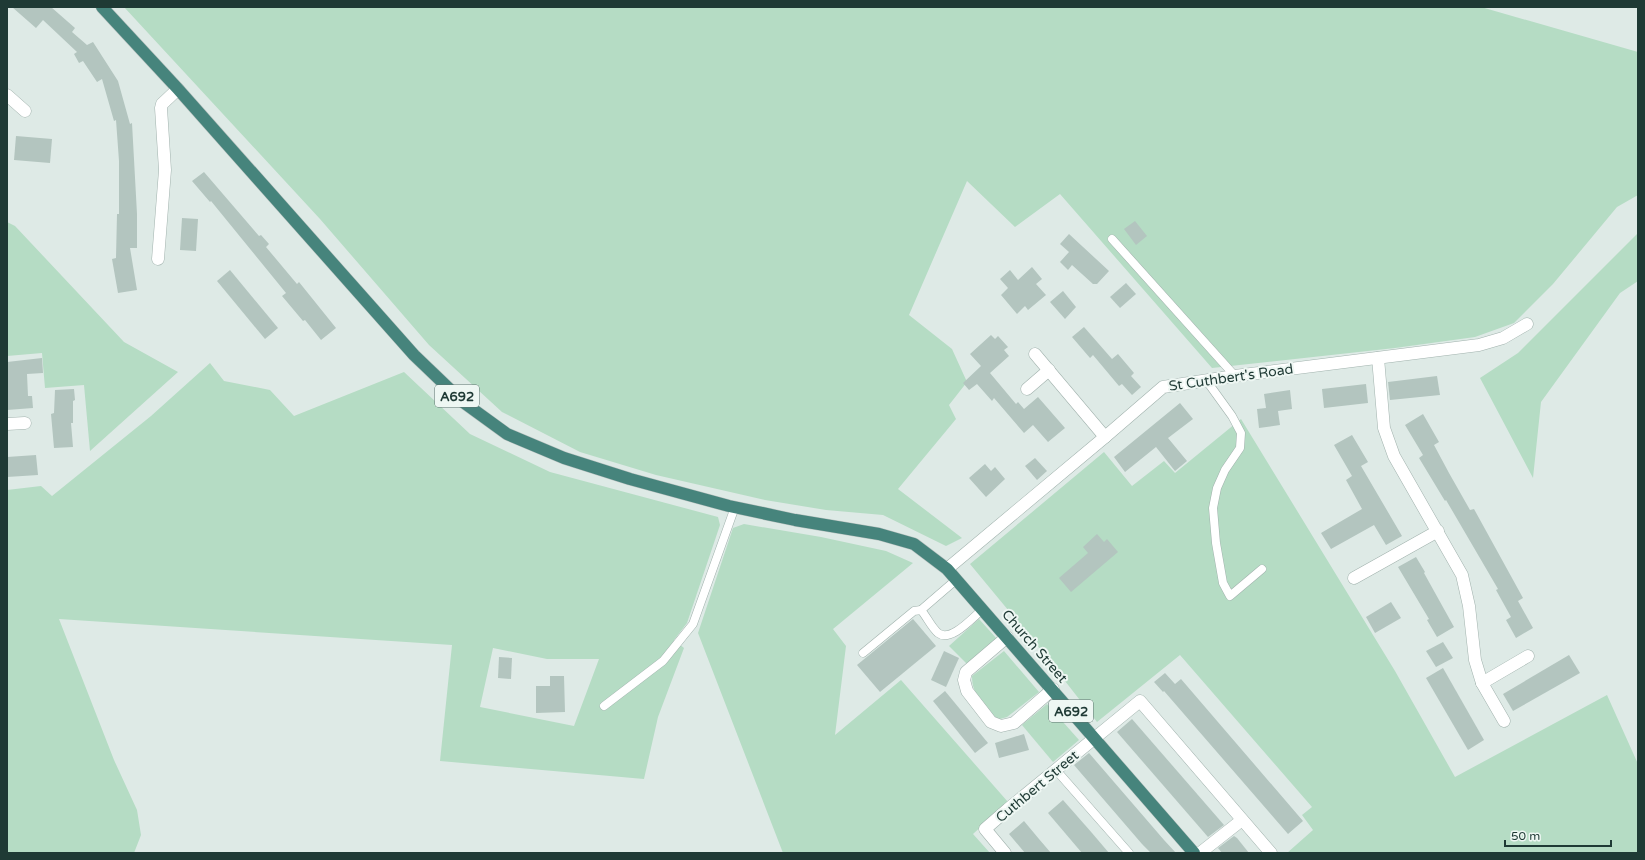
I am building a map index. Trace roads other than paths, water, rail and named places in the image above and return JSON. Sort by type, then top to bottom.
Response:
[{"type":"highway","name":"A692","points":[[102,7],[178,89],[414,354],[463,402],[507,434],[564,458],[630,479],[735,507],[796,520],[879,534],[914,544],[947,569]]},
{"type":"highway","name":"Church Street","points":[[947,569],[1053,689],[1194,853]]},
{"type":"street","points":[[158,259],[165,170],[161,108],[162,104],[178,89]]},
{"type":"street","points":[[7,95],[25,110]]},
{"type":"street","name":"St Cuthbert's Road","points":[[947,569],[1106,437],[1163,386],[1479,345],[1503,338],[1527,324]]},
{"type":"street","points":[[1035,354],[1106,437]]},
{"type":"street","points":[[1378,358],[1384,428],[1394,456],[1462,575],[1469,606],[1475,660],[1482,683],[1504,721]]},
{"type":"street","points":[[1027,388],[1049,370]]},
{"type":"street","points":[[7,424],[25,423]]},
{"type":"street","points":[[1354,578],[1438,532]]},
{"type":"street","points":[[1007,637],[966,672],[964,680],[967,691],[991,722],[1001,726],[1014,723],[1053,689]]},
{"type":"street","points":[[1482,683],[1528,656]]},
{"type":"street","name":"Cuthbert Street","points":[[1005,853],[985,829],[1140,701],[1242,820]]},
{"type":"street","points":[[1200,853],[1242,820],[1271,853]]},
{"type":"lane","points":[[1112,239],[1235,376]]},
{"type":"lane","points":[[1206,380],[1232,416],[1241,433],[1240,448],[1225,470],[1217,488],[1213,508],[1216,543],[1223,583],[1230,596],[1262,570]]},
{"type":"lane","points":[[604,706],[663,661],[693,624],[735,507]]},
{"type":"lane","points":[[863,653],[914,611],[921,610],[957,579]]},
{"type":"lane","points":[[921,610],[932,628],[939,634],[947,636],[954,634],[983,609]]},
{"type":"lane","points":[[1056,770],[1129,853]]}]
